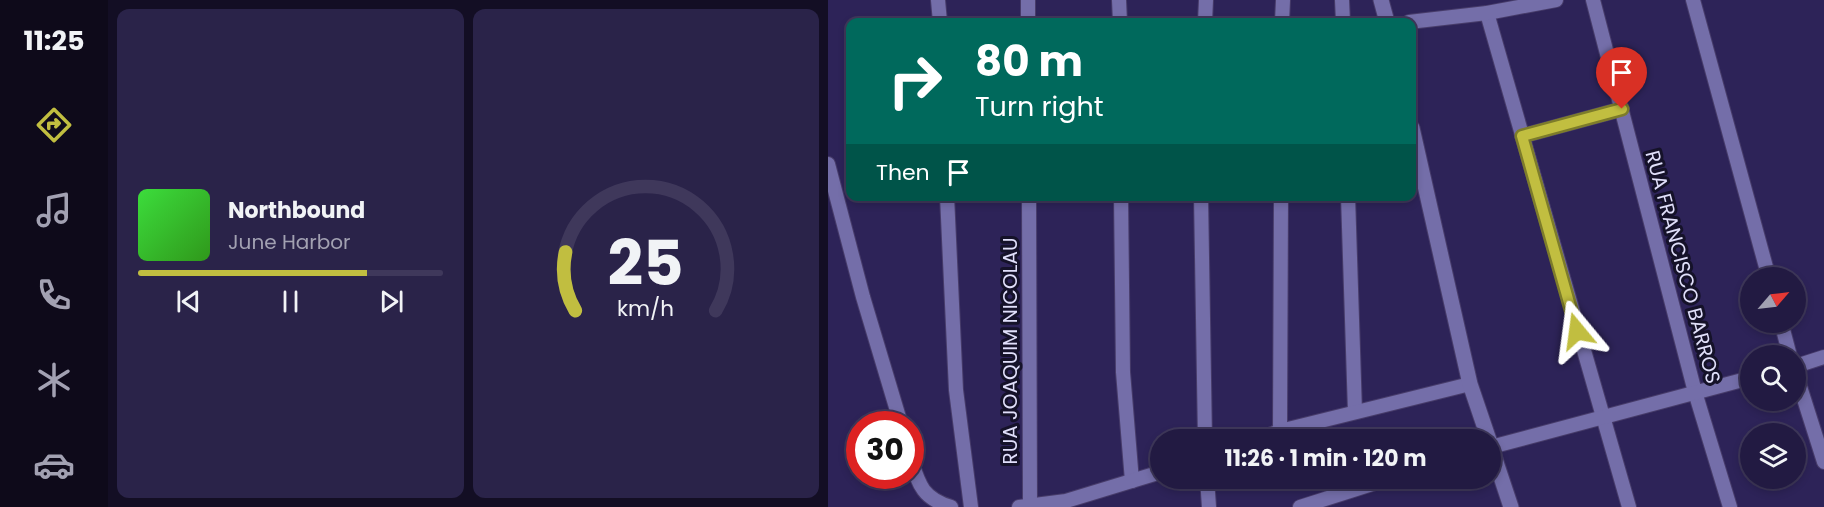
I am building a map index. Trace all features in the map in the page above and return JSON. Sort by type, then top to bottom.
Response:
[{"type":"street","points":[[939,0],[939,18]]},
{"type":"street","points":[[1028,0],[1028,18]]},
{"type":"street","points":[[1119,0],[1120,18]]},
{"type":"street","points":[[1205,18],[1206,0]]},
{"type":"street","points":[[1282,18],[1283,0]]},
{"type":"street","points":[[1342,0],[1343,18]]},
{"type":"street","points":[[1381,0],[1386,18]]},
{"type":"street","points":[[1416,21],[1487,13],[1556,0]]},
{"type":"street","name":"RUA FRANCISCO BARROS","points":[[1593,0],[1695,392],[1730,507]]},
{"type":"street","points":[[1693,0],[1766,267]]},
{"type":"street","points":[[1487,13],[1629,507]]},
{"type":"street","points":[[1522,136],[1622,109]]},
{"type":"street","points":[[1416,146],[1470,384],[1485,429]]},
{"type":"street","points":[[828,164],[830,180],[897,411]]},
{"type":"street","points":[[947,201],[956,390],[971,507]]},
{"type":"street","name":"RUA JOAQUIM NICOLAU","points":[[1024,506],[1029,201]]},
{"type":"street","points":[[1121,201],[1123,372],[1132,481]]},
{"type":"street","points":[[1200,201],[1204,429]]},
{"type":"street","points":[[1280,429],[1281,201]]},
{"type":"street","points":[[1348,201],[1355,412]]},
{"type":"street","points":[[1806,363],[1824,357]]},
{"type":"street","points":[[1501,444],[1740,381]]},
{"type":"street","points":[[1288,429],[1470,384]]},
{"type":"street","points":[[1806,405],[1824,462]]},
{"type":"street","points":[[1024,506],[1066,501],[1150,475]]},
{"type":"street","points":[[1501,477],[1511,507]]},
{"type":"street","points":[[922,489],[931,504],[951,507]]},
{"type":"street","points":[[1208,489],[1209,507]]},
{"type":"street","points":[[1300,507],[1356,489]]},
{"type":"route","points":[[1577,331],[1522,136],[1622,109]]}]
